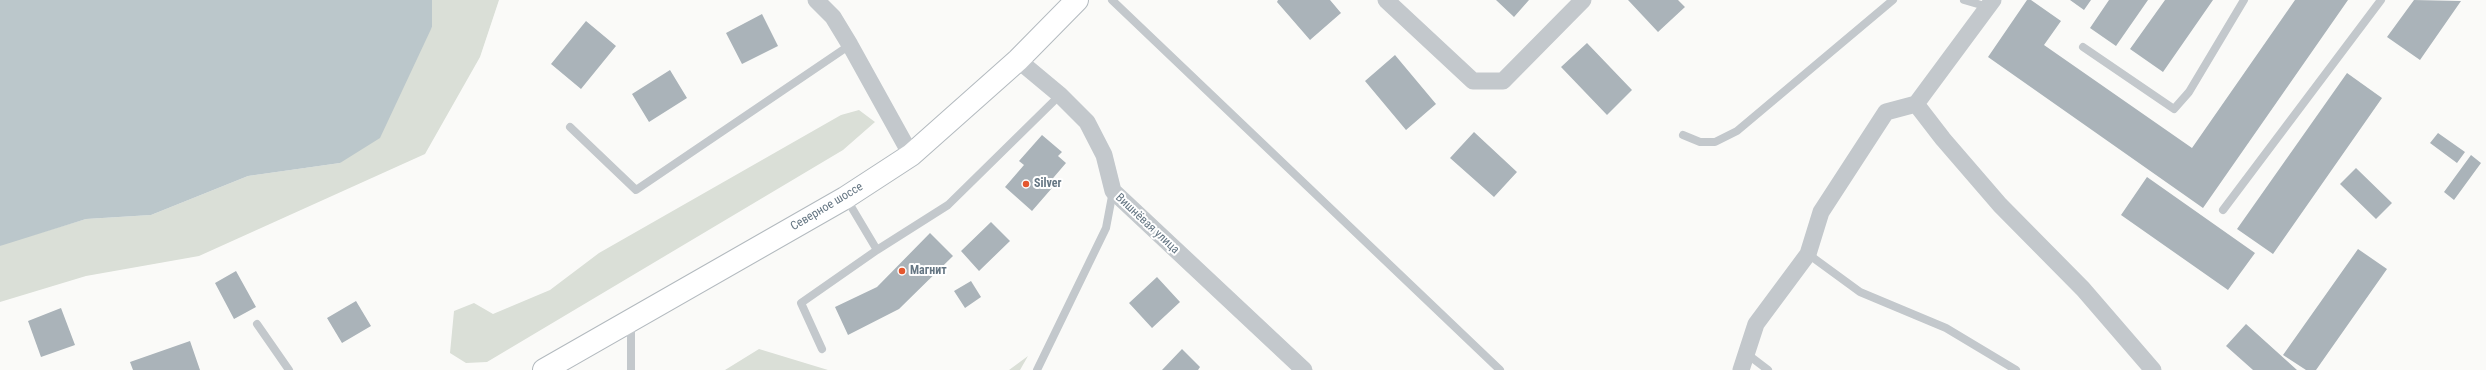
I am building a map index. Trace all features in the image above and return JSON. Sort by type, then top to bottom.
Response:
[{"type":"main road","name":"Северное шоссе","points":[[544,370],[845,198],[911,155],[1018,60],[1077,0]]},
{"type":"street","points":[[816,0],[833,17],[911,155]]},
{"type":"street","points":[[1386,0],[1473,81],[1503,80],[1583,0]]},
{"type":"street","points":[[1741,370],[1756,324],[1808,254],[1821,212],[1886,112],[1916,104],[1991,4]]},
{"type":"street","name":"Вишнёвая улица","points":[[1018,60],[1060,95],[1087,122],[1104,155],[1113,191],[1304,370]]},
{"type":"street","points":[[1916,104],[1943,140],[2000,205],[2083,289],[2153,370]]},
{"type":"lane","points":[[1112,0],[1500,370]]},
{"type":"lane","points":[[1683,135],[1700,142],[1715,142],[1737,131],[1893,0]]},
{"type":"lane","points":[[1964,0],[1991,4]]},
{"type":"lane","points":[[2083,47],[2174,109],[2189,92],[2244,0]]},
{"type":"lane","points":[[2223,210],[2381,0]]},
{"type":"lane","points":[[570,126],[636,190],[850,45]]},
{"type":"lane","points":[[822,349],[801,303],[877,250],[948,204],[1060,95]]},
{"type":"lane","points":[[1037,370],[1106,228],[1113,191]]},
{"type":"lane","points":[[845,198],[877,250]]},
{"type":"lane","points":[[1808,254],[1860,292],[1946,328],[2016,370]]},
{"type":"lane","points":[[631,320],[632,370]]},
{"type":"lane","points":[[257,324],[289,370]]},
{"type":"lane","points":[[1747,354],[1768,370]]},
{"type":"shaded area","points":[[0,0],[432,0],[432,27],[380,138],[340,163],[248,176],[151,215],[86,219],[0,246]]},
{"type":"shaded area","points":[[432,0],[499,0],[480,57],[425,154],[199,256],[86,276],[0,302],[0,246],[3,244],[86,219],[151,215],[248,176],[340,163],[432,27]]},
{"type":"shaded area","points":[[859,110],[875,122],[843,150],[487,362],[466,363],[450,353],[454,311],[474,303],[493,314],[550,290],[599,253],[841,115]]},
{"type":"shaded area","points":[[759,349],[828,370],[725,370]]},
{"type":"shaded area","points":[[1028,356],[1020,370],[1009,370]]},
{"type":"building","points":[[1278,0],[1330,0],[1341,13],[1310,40],[1277,2]]},
{"type":"building","points":[[1496,0],[1529,0],[1514,17]]},
{"type":"building","points":[[1628,0],[1678,0],[1685,7],[1658,32]]},
{"type":"building","points":[[2027,0],[2031,0],[2061,21],[2044,45],[2192,148],[2295,0],[2348,0],[2203,208],[1988,57]]},
{"type":"building","points":[[2070,0],[2091,0],[2084,10]]},
{"type":"building","points":[[2109,0],[2148,0],[2116,46],[2090,28]]},
{"type":"building","points":[[2165,0],[2213,0],[2163,72],[2130,49]]},
{"type":"building","points":[[2414,0],[2461,1],[2420,60],[2387,37]]},
{"type":"building","points":[[762,14],[778,46],[742,64],[726,33]]},
{"type":"building","points":[[586,21],[616,46],[581,89],[551,64]]},
{"type":"building","points":[[1587,43],[1632,90],[1607,115],[1561,67]]},
{"type":"building","points":[[1395,55],[1436,104],[1406,130],[1365,81]]},
{"type":"building","points":[[670,70],[687,98],[649,122],[632,94]]},
{"type":"building","points":[[2347,73],[2382,98],[2273,254],[2237,229]]},
{"type":"building","points":[[1474,132],[1517,172],[1494,197],[1450,158]]},
{"type":"building","points":[[2438,133],[2465,152],[2457,163],[2430,143]]},
{"type":"building","points":[[1042,135],[1062,152],[1058,156],[1066,163],[1048,184],[1052,188],[1032,211],[1005,187],[1024,165],[1019,161]]},
{"type":"building","points":[[2471,155],[2481,163],[2454,200],[2444,192]]},
{"type":"building","points":[[2356,168],[2392,203],[2376,219],[2340,184]]},
{"type":"building","points":[[2147,177],[2255,253],[2228,290],[2121,215]]},
{"type":"building","points":[[991,222],[1010,241],[979,271],[961,251]]},
{"type":"building","points":[[930,233],[953,256],[899,309],[848,335],[835,307],[877,287]]},
{"type":"building","points":[[2358,249],[2387,269],[2316,370],[2306,370],[2283,355]]},
{"type":"building","points":[[236,271],[256,307],[234,319],[215,283]]},
{"type":"building","points":[[1157,277],[1180,302],[1152,328],[1129,303]]},
{"type":"building","points":[[971,281],[981,297],[965,308],[954,291]]},
{"type":"building","points":[[356,301],[371,326],[342,343],[327,318]]},
{"type":"building","points":[[61,308],[75,345],[41,357],[28,321]]},
{"type":"building","points":[[2246,324],[2297,370],[2253,370],[2226,346]]},
{"type":"building","points":[[190,341],[200,370],[133,370],[130,362]]},
{"type":"building","points":[[1182,349],[1200,367],[1198,370],[1162,370]]},
{"type":"place","name":"Silver","points":[[1026,184]]},
{"type":"place","name":"Магнит","points":[[902,271]]}]
